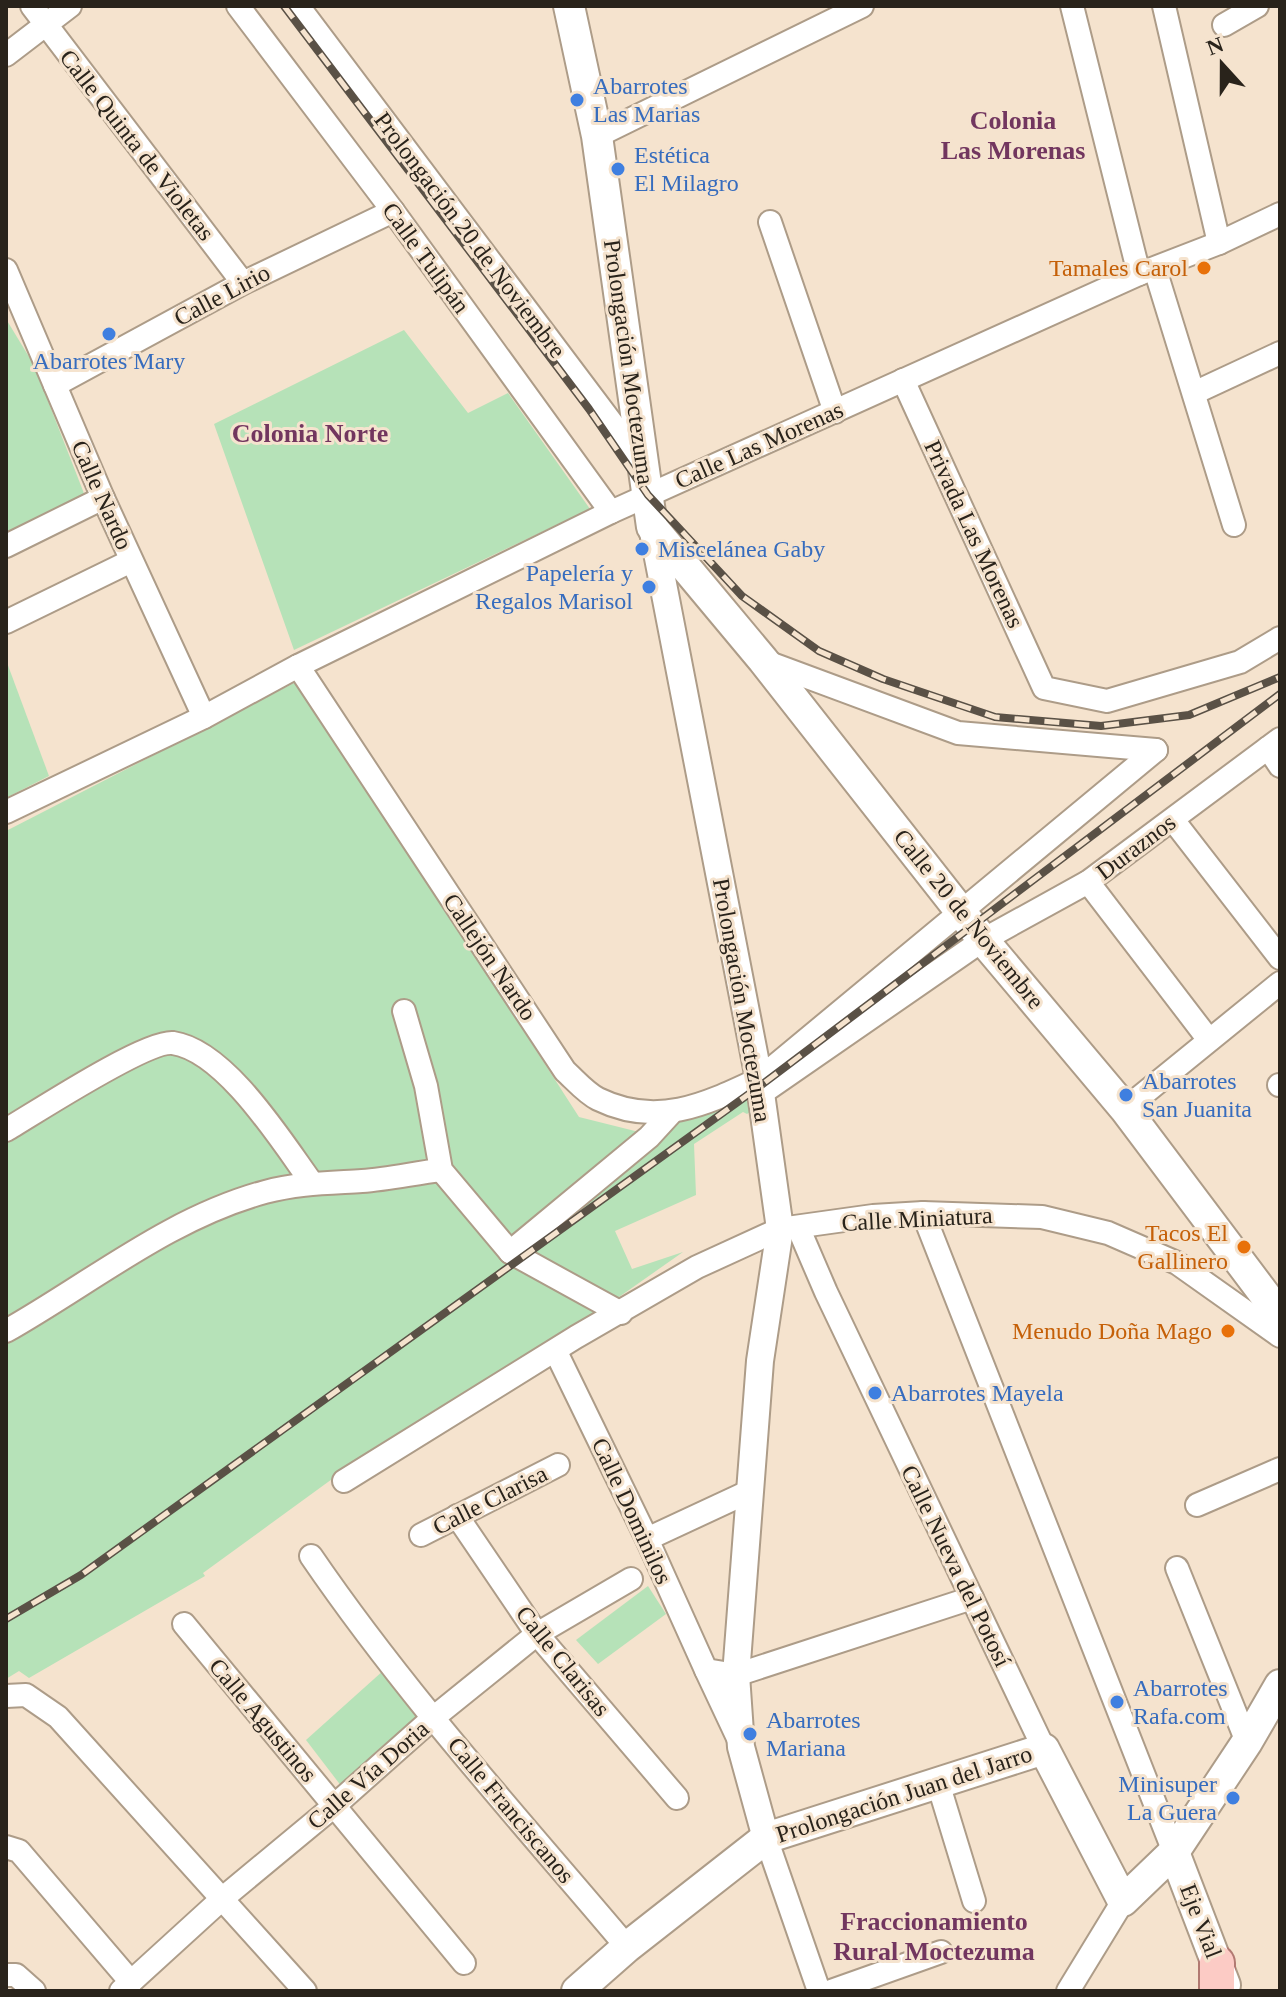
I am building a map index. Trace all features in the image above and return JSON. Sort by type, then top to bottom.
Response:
[{"type":"main road","name":"Prolongación Moctezuma","points":[[569,6],[597,136],[652,527]]},
{"type":"main road","name":"Calle 20 de Noviembre","points":[[652,527],[763,660],[983,940],[1125,1109],[1280,1315]]},
{"type":"main road","points":[[1123,1901],[1174,1852],[1247,1742],[1280,1685]]},
{"type":"main road","name":"Prolongación Juan del Jarro","points":[[577,1991],[627,1947],[766,1838],[1044,1749]]},
{"type":"main road","name":"Calle Nueva del Potosí","points":[[1044,1749],[1123,1901]]},
{"type":"main road","name":"Eje Vial","points":[[1174,1852],[1220,1982]]},
{"type":"street","name":"Calle Quinta de Violetas","points":[[32,6],[243,283]]},
{"type":"street","points":[[6,55],[70,6]]},
{"type":"street","name":"Calle Tulipán","points":[[238,6],[393,211],[611,512]]},
{"type":"street","name":"Prolongación 20 de Noviembre","points":[[298,6],[643,464]]},
{"type":"street","points":[[597,136],[862,6]]},
{"type":"street","points":[[1072,6],[1147,272],[1194,393],[1234,525]]},
{"type":"street","points":[[1164,6],[1219,243]]},
{"type":"street","points":[[1224,25],[1257,6]]},
{"type":"street","name":"Calle Lirio","points":[[55,385],[243,283],[393,211]]},
{"type":"street","name":"Calle Las Morenas","points":[[204,717],[298,666],[611,512],[1280,214]]},
{"type":"street","points":[[770,222],[835,412]]},
{"type":"street","name":"Calle Nardo","points":[[6,270],[103,498],[204,717]]},
{"type":"street","points":[[1194,393],[1280,353]]},
{"type":"street","name":"Privada Las Morenas","points":[[903,380],[1044,688],[1107,701],[1240,662],[1280,638]]},
{"type":"street","points":[[6,546],[103,498]]},
{"type":"street","name":"Prolongación Moctezuma","points":[[652,527],[789,1228],[760,1361],[736,1675],[741,1747],[766,1838],[819,1991]]},
{"type":"street","points":[[6,622],[131,561]]},
{"type":"street","points":[[759,1087],[961,911],[1156,750],[958,733],[763,660]]},
{"type":"street","name":"Callejón Nardo","points":[[298,666],[565,1071],[597,1099],[631,1109],[671,1113],[759,1087]]},
{"type":"street","points":[[6,812],[204,717]]},
{"type":"street","name":"Duraznos","points":[[759,1087],[983,940],[1088,882],[1276,751]]},
{"type":"street","points":[[1173,820],[1280,958]]},
{"type":"street","points":[[1088,882],[1209,1040]]},
{"type":"street","points":[[1125,1109],[1280,983]]},
{"type":"street","points":[[404,1011],[426,1086],[441,1170],[510,1252],[621,1313]]},
{"type":"street","points":[[6,1130],[138,1053],[170,1042],[201,1053],[251,1099],[312,1183]]},
{"type":"street","points":[[510,1252],[649,1137],[671,1113]]},
{"type":"street","points":[[6,1331],[52,1305],[93,1275],[204,1214],[265,1192],[312,1183],[364,1181],[441,1170]]},
{"type":"street","points":[[923,1213],[1174,1852]]},
{"type":"street","name":"Calle Miniatura","points":[[344,1481],[576,1337],[697,1267],[789,1228],[873,1216],[923,1213],[1042,1217],[1108,1233],[1177,1263],[1280,1336]]},
{"type":"street","name":"Calle Nueva del Potosí","points":[[789,1228],[826,1292],[1044,1749]]},
{"type":"street","name":"Calle Dominilos","points":[[556,1352],[647,1539],[741,1747]]},
{"type":"street","name":"Calle Clarisa","points":[[421,1535],[558,1465]]},
{"type":"street","points":[[1197,1505],[1280,1469]]},
{"type":"street","points":[[647,1539],[748,1492]]},
{"type":"street","name":"Calle Clarisas","points":[[457,1516],[537,1634],[677,1798]]},
{"type":"street","name":"Calle Franciscanos","points":[[311,1556],[433,1718],[627,1947]]},
{"type":"street","points":[[1177,1568],[1247,1742]]},
{"type":"street","name":"Calle Vía Doria","points":[[126,1987],[223,1898],[433,1718],[537,1634],[631,1579]]},
{"type":"street","points":[[706,1670],[736,1675],[972,1598]]},
{"type":"street","name":"Calle Agustinos","points":[[184,1624],[464,1963]]},
{"type":"street","points":[[6,1696],[26,1695],[58,1717],[305,1991]]},
{"type":"street","points":[[938,1783],[974,1901]]},
{"type":"street","points":[[6,1847],[19,1851],[126,1987]]},
{"type":"street","points":[[1068,1991],[1123,1901]]},
{"type":"street","points":[[831,1991],[941,1952]]},
{"type":"street","points":[[6,1975],[16,1975],[34,1991]]},
{"type":"green space","points":[[6,319],[34,365],[85,496],[6,539]]},
{"type":"green space","points":[[404,330],[468,413],[508,393],[590,509],[294,650],[214,424]]},
{"type":"green space","points":[[6,660],[49,776],[6,798]]},
{"type":"green space","points":[[298,681],[579,1117],[643,1133],[751,1085],[759,1106],[747,1114],[743,1112],[694,1144],[696,1195],[615,1231],[632,1269],[683,1252],[545,1349],[372,1450],[203,1573],[205,1576],[29,1678],[19,1671],[6,1679],[6,831]]},
{"type":"green space","points":[[648,1586],[666,1614],[598,1664],[576,1640]]},
{"type":"green space","points":[[384,1670],[423,1717],[342,1787],[306,1740]]},
{"type":"railway","points":[[284,6],[589,409],[648,495],[742,596],[819,651],[883,679],[995,717],[1101,726],[1189,715],[1280,677]]},
{"type":"railway","points":[[6,1619],[81,1575],[760,1086],[1280,694]]},
{"type":"place","name":"Abarrotes Las Marias","points":[[577,100]]},
{"type":"place","name":"Estética El Milagro","points":[[618,169]]},
{"type":"place","name":"Tamales Carol","points":[[1204,268]]},
{"type":"place","name":"Abarrotes Mary","points":[[109,334]]},
{"type":"place","name":"Miscelánea Gaby","points":[[642,549]]},
{"type":"place","name":"Papelería y Regalos Marisol","points":[[649,587]]},
{"type":"place","name":"Abarrotes San Juanita","points":[[1126,1095]]},
{"type":"place","name":"Tacos El Gallinero","points":[[1244,1247]]},
{"type":"place","name":"Menudo Doña Mago","points":[[1228,1331]]},
{"type":"place","name":"Abarrotes Mayela","points":[[875,1393]]},
{"type":"place","name":"Abarrotes Rafa.com","points":[[1117,1702]]},
{"type":"place","name":"Abarrotes Mariana","points":[[750,1734]]},
{"type":"place","name":"Minisuper La Guera","points":[[1233,1798]]},
{"type":"district","name":"Colonia Las Morenas","points":[[1013,135]]},
{"type":"district","name":"Colonia Norte","points":[[310,433]]},
{"type":"district","name":"Fraccionamiento Rural Moctezuma","points":[[934,1936]]}]
